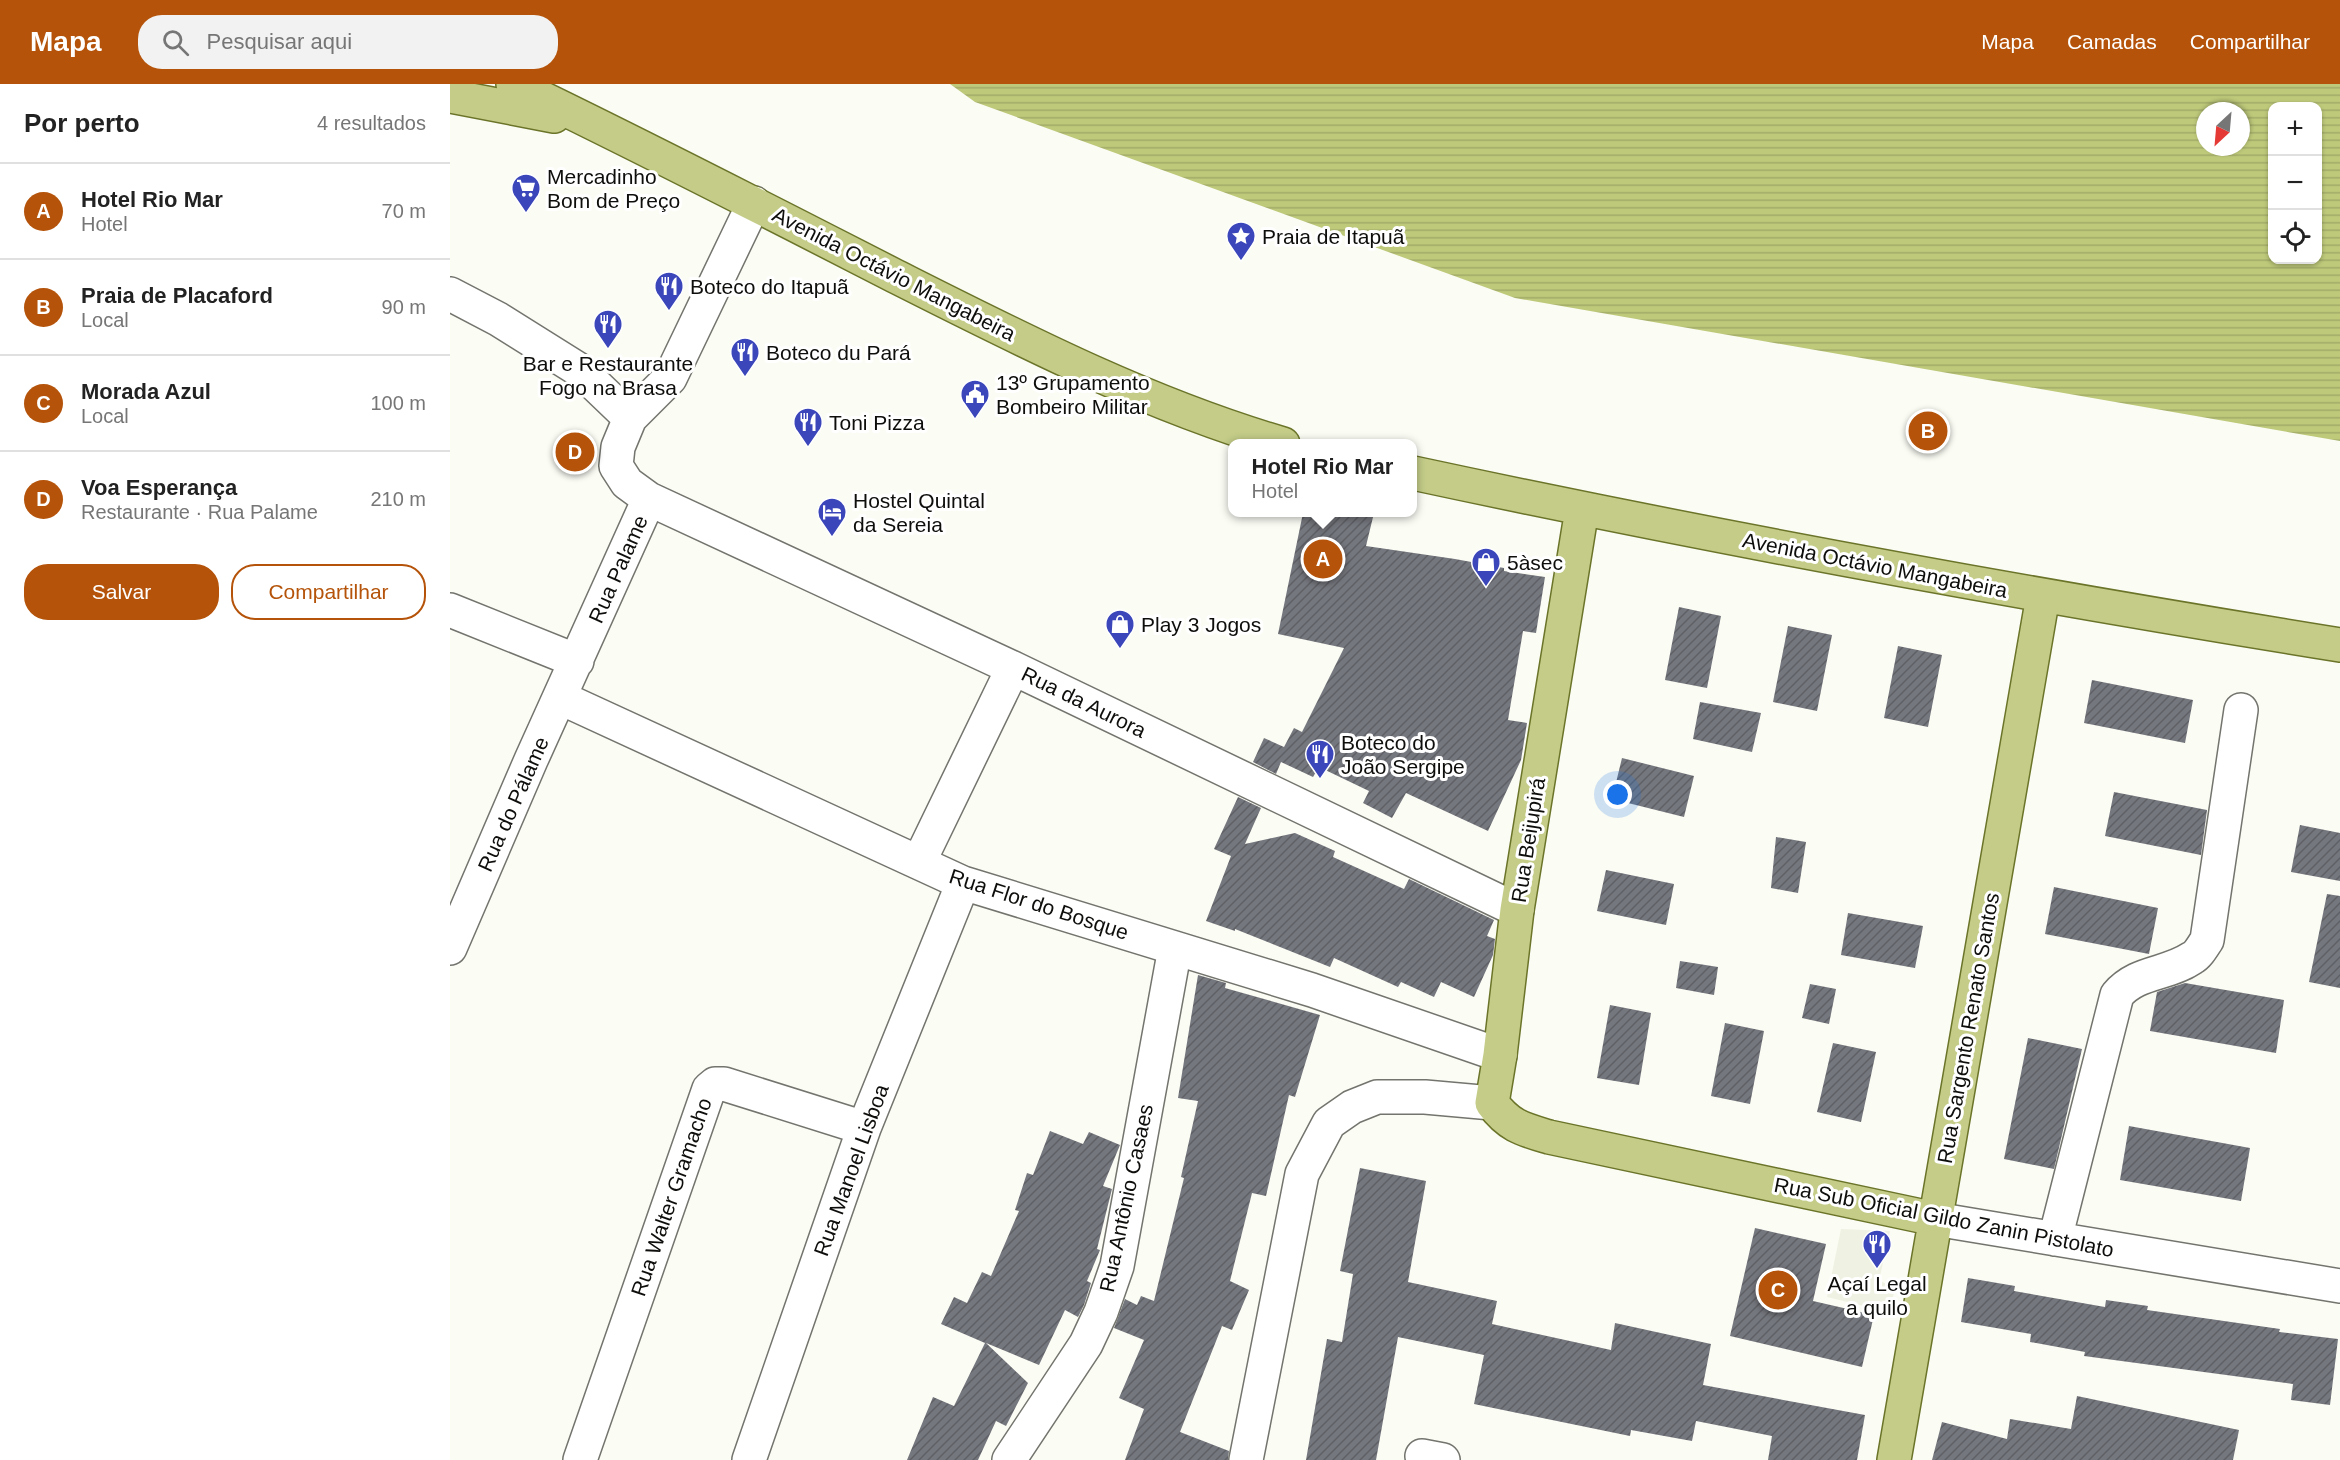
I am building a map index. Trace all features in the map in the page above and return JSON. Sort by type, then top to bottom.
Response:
[{"type":"main road","name":"Avenida Octávio Mangabeira","points":[[513,84],[1021,339],[1162,402],[1267,439]]},
{"type":"main road","points":[[450,96],[597,125]]},
{"type":"main road","name":"Avenida Octávio Mangabeira","points":[[1417,474],[1582,509],[2043,596],[2340,645]]},
{"type":"main road","name":"Rua Beijupirá","points":[[1492,1103],[1517,910],[1582,509]]},
{"type":"main road","name":"Rua Sargento Renato Santos","points":[[1894,1460],[2043,596]]},
{"type":"main road","name":"Rua Sub Oficial Gildo Zanin Pistolato","points":[[1492,1103],[1505,1120],[1549,1137],[1935,1219]]},
{"type":"street","name":"Rua Palame","points":[[577,661],[649,499],[627,483],[616,465],[618,447],[630,418],[670,378],[754,204]]},
{"type":"street","points":[[450,294],[498,319],[581,371],[630,418]]},
{"type":"street","name":"Rua da Aurora","points":[[649,499],[1013,668],[1517,910]]},
{"type":"street","points":[[450,610],[577,661]]},
{"type":"street","name":"Rua do Pálame","points":[[450,948],[531,760],[577,661]]},
{"type":"street","points":[[919,862],[1013,668]]},
{"type":"street","name":"Rua Flor do Bosque","points":[[561,698],[963,883],[1312,990],[1500,1055]]},
{"type":"street","points":[[2055,1239],[2117,995],[2127,983],[2193,958],[2207,940],[2241,710]]},
{"type":"street","name":"Rua Manoel Lisboa","points":[[749,1460],[864,1128],[963,883]]},
{"type":"street","name":"Rua Antônio Casaes","points":[[1009,1460],[1086,1344],[1101,1312],[1116,1266],[1175,948]]},
{"type":"street","name":"Rua Walter Gramacho","points":[[580,1460],[709,1089],[715,1084],[724,1084],[864,1128]]},
{"type":"street","points":[[1246,1460],[1302,1174],[1329,1123],[1352,1107],[1377,1097],[1425,1097],[1492,1103]]},
{"type":"street","name":"Rua Sub Oficial Gildo Zanin Pistolato","points":[[1935,1219],[2340,1286]]},
{"type":"shaded area","points":[[950,84],[2340,84],[2340,441],[1515,298],[975,102]]},
{"type":"shaded area","points":[[1841,1229],[1890,1231],[1879,1281],[1896,1287],[1888,1312],[1827,1297]]},
{"type":"building","points":[[1302,517],[1373,517],[1366,546],[1455,559],[1504,568],[1504,571],[1545,577],[1536,633],[1523,631],[1508,720],[1527,723],[1521,760],[1488,831],[1406,793],[1392,818],[1363,803],[1369,791],[1319,767],[1313,777],[1281,762],[1276,774],[1253,762],[1264,738],[1284,747],[1294,728],[1302,732],[1344,648],[1278,634]]},
{"type":"building","points":[[1679,607],[1721,616],[1707,688],[1665,680]]},
{"type":"building","points":[[1788,626],[1832,635],[1817,711],[1773,702]]},
{"type":"building","points":[[1898,646],[1942,655],[1928,727],[1884,718]]},
{"type":"building","points":[[2092,680],[2193,700],[2185,743],[2084,723]]},
{"type":"building","points":[[1700,702],[1761,713],[1752,752],[1693,739]]},
{"type":"building","points":[[1622,758],[1694,776],[1684,817],[1612,799]]},
{"type":"building","points":[[2114,792],[2207,810],[2201,855],[2105,836]]},
{"type":"building","points":[[1238,797],[1261,808],[1245,844],[1295,833],[1335,851],[1333,857],[1404,889],[1409,879],[1494,920],[1487,936],[1495,939],[1493,955],[1474,997],[1441,982],[1434,997],[1401,982],[1398,987],[1334,958],[1330,967],[1235,929],[1235,931],[1206,921],[1231,856],[1214,849]]},
{"type":"building","points":[[2300,825],[2340,833],[2340,881],[2291,872]]},
{"type":"building","points":[[1776,837],[1806,842],[1798,893],[1771,888]]},
{"type":"building","points":[[1606,870],[1674,884],[1666,925],[1597,911]]},
{"type":"building","points":[[2054,887],[2158,908],[2149,954],[2045,934]]},
{"type":"building","points":[[2327,894],[2340,896],[2340,988],[2309,982]]},
{"type":"building","points":[[1848,913],[1923,926],[1915,968],[1841,955]]},
{"type":"building","points":[[1680,961],[1718,967],[1714,995],[1676,988]]},
{"type":"building","points":[[1198,975],[1226,983],[1225,988],[1320,1015],[1295,1097],[1289,1095],[1266,1196],[1252,1193],[1230,1281],[1249,1290],[1232,1330],[1222,1326],[1180,1432],[1229,1451],[1228,1460],[1125,1460],[1144,1409],[1119,1398],[1144,1340],[1114,1328],[1125,1299],[1137,1305],[1141,1296],[1154,1301],[1184,1178],[1181,1177],[1198,1101],[1178,1098]]},
{"type":"building","points":[[2185,983],[2284,1000],[2276,1053],[2150,1031],[2157,992]]},
{"type":"building","points":[[1810,984],[1836,989],[1829,1024],[1802,1018]]},
{"type":"building","points":[[1610,1005],[1651,1013],[1639,1085],[1597,1078]]},
{"type":"building","points":[[1725,1023],[1764,1031],[1750,1104],[1711,1096]]},
{"type":"building","points":[[2028,1038],[2082,1049],[2054,1169],[2004,1159]]},
{"type":"building","points":[[1833,1043],[1876,1052],[1861,1122],[1817,1112]]},
{"type":"building","points":[[2129,1126],[2250,1148],[2241,1201],[2120,1180]]},
{"type":"building","points":[[1050,1131],[1083,1144],[1089,1132],[1120,1145],[1103,1186],[1112,1189],[1097,1249],[1100,1250],[1087,1281],[1091,1283],[1084,1305],[1078,1317],[1065,1310],[1039,1365],[986,1343],[1028,1383],[1006,1426],[996,1421],[978,1460],[907,1460],[933,1397],[954,1406],[985,1343],[941,1324],[954,1297],[967,1303],[982,1272],[991,1276],[1019,1211],[1015,1210],[1027,1173],[1033,1175]]},
{"type":"building","points":[[1360,1168],[1426,1181],[1408,1282],[1497,1301],[1492,1324],[1611,1350],[1615,1323],[1711,1344],[1703,1385],[1865,1415],[1857,1460],[1768,1460],[1772,1436],[1696,1421],[1692,1441],[1631,1430],[1630,1436],[1474,1404],[1484,1355],[1398,1337],[1376,1460],[1306,1460],[1327,1339],[1342,1342],[1353,1274],[1340,1271]]},
{"type":"building","points":[[1755,1228],[1826,1244],[1813,1301],[1874,1315],[1862,1367],[1730,1336]]},
{"type":"building","points":[[1968,1278],[2015,1286],[2014,1291],[2105,1307],[2106,1300],[2148,1306],[2147,1310],[2280,1329],[2279,1332],[2338,1339],[2330,1405],[2291,1400],[2293,1384],[2084,1356],[2085,1352],[2030,1342],[2031,1334],[1961,1322]]},
{"type":"building","points":[[2077,1396],[2239,1430],[2233,1460],[1932,1460],[1942,1422],[2007,1439],[2010,1419],[2071,1429]]},
{"type":"place","name":"Mercadinho Bom de Preço","points":[[526,214]]},
{"type":"place","name":"Praia de Itapuã","points":[[1241,262]]},
{"type":"place","name":"Boteco do Itapuã","points":[[669,312]]},
{"type":"place","name":"Bar e Restaurante Fogo na Brasa","points":[[608,350]]},
{"type":"place","name":"Boteco du Pará","points":[[745,378]]},
{"type":"place","name":"13º Grupamento Bombeiro Militar","points":[[975,420]]},
{"type":"place","name":"Praia de Placaford","points":[[1928,431]]},
{"type":"place","name":"Toni Pizza","points":[[808,448]]},
{"type":"place","name":"Voa Esperança","points":[[575,452]]},
{"type":"place","name":"Hostel Quintal da Sereia","points":[[832,538]]},
{"type":"place","name":"Hotel Rio Mar","points":[[1323,559]]},
{"type":"place","name":"5àsec","points":[[1486,588]]},
{"type":"place","name":"Play 3 Jogos","points":[[1120,650]]},
{"type":"place","name":"Boteco do João Sergipe","points":[[1320,780]]},
{"type":"place","name":"Açaí Legal a quilo","points":[[1877,1270]]},
{"type":"place","name":"Morada Azul","points":[[1778,1290]]}]
